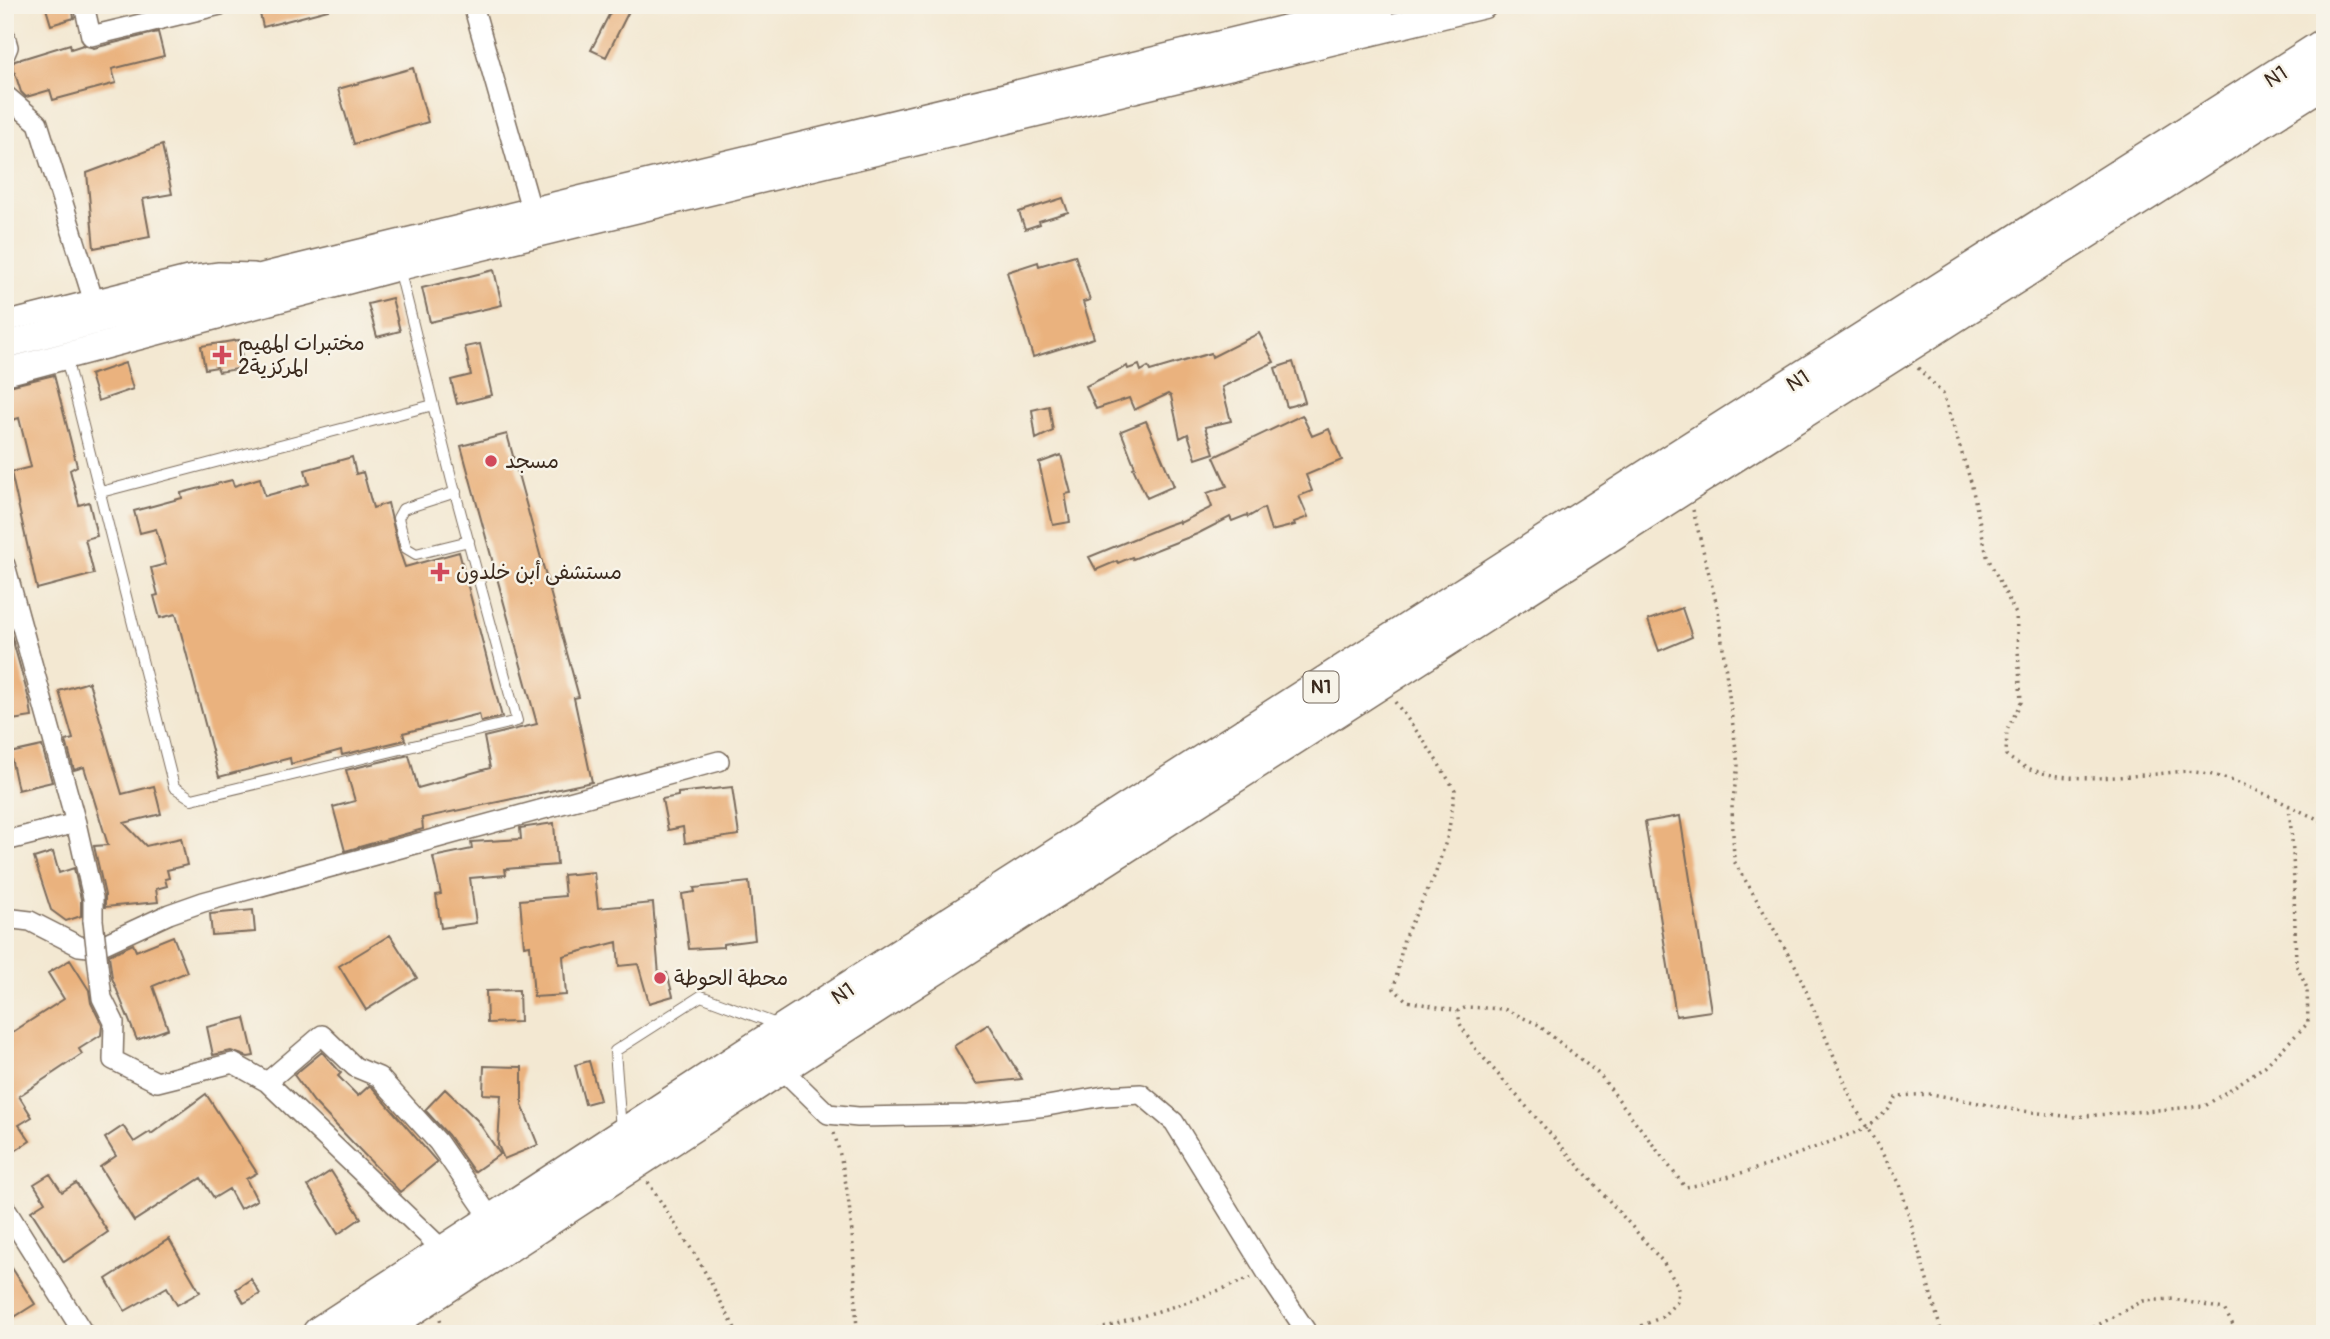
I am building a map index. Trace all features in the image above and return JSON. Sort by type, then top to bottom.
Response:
[{"type":"highway","name":"N1","points":[[371,1334],[628,1150],[789,1028],[2325,46]]},
{"type":"highway","name":"N1","points":[[320,1334],[494,1223],[780,1067],[2325,79]]},
{"type":"main road","points":[[5,372],[399,267],[534,222],[1382,5]]},
{"type":"main road","points":[[5,345],[276,273],[534,222],[1484,5]]},
{"type":"street","points":[[83,5],[91,36],[220,5]]},
{"type":"street","points":[[473,5],[534,222]]},
{"type":"street","points":[[5,36],[8,47],[5,54]]},
{"type":"street","points":[[5,95],[38,123],[93,299]]},
{"type":"street","points":[[5,322],[195,274],[276,273]]},
{"type":"street","points":[[5,565],[76,823],[93,898],[102,998],[114,1022],[113,1060],[157,1082],[233,1063],[267,1082],[446,1253]]},
{"type":"street","points":[[5,918],[30,921],[79,946],[100,946],[169,914],[203,902],[719,761]]},
{"type":"street","points":[[5,841],[76,823]]},
{"type":"street","points":[[267,1082],[322,1035],[355,1067],[379,1077],[438,1142],[494,1223]]},
{"type":"street","points":[[780,1067],[828,1114],[858,1117],[968,1115],[1048,1106],[1104,1096],[1140,1094],[1174,1122],[1308,1334]]},
{"type":"street","points":[[5,1208],[84,1334]]},
{"type":"lane","points":[[65,355],[174,787],[192,799],[517,721],[399,267]]},
{"type":"lane","points":[[101,492],[433,405]]},
{"type":"lane","points":[[456,492],[403,509],[398,518],[403,538],[406,548],[416,554],[469,541]]},
{"type":"lane","points":[[628,1150],[615,1051],[701,996],[789,1028]]},
{"type":"path","points":[[1900,349],[1943,394],[1971,482],[1987,556],[2016,614],[2021,702],[2007,730],[2006,755],[2013,761],[2044,774],[2100,778],[2194,772],[2243,785],[2325,822]]},
{"type":"path","points":[[1687,485],[1718,610],[1738,765],[1732,806],[1734,861],[1796,967],[1854,1107],[1900,1184],[1942,1334]]},
{"type":"path","points":[[1380,681],[1426,744],[1455,790],[1448,835],[1435,875],[1404,938],[1394,989],[1407,1001],[1458,1011],[1467,1007],[1504,1009],[1537,1024],[1600,1075],[1685,1186],[1698,1185],[1766,1166],[1867,1128],[1889,1109],[1897,1096],[1933,1094],[2015,1110],[2073,1117],[2205,1106],[2266,1066],[2308,1023],[2307,988],[2296,965],[2293,851],[2288,807]]},
{"type":"path","points":[[1458,1011],[1460,1024],[1474,1047],[1663,1262],[1678,1286],[1677,1302],[1662,1317],[1622,1334]]},
{"type":"path","points":[[828,1114],[841,1157],[852,1228],[857,1334]]},
{"type":"path","points":[[628,1150],[699,1261],[738,1334]]},
{"type":"path","points":[[1084,1334],[1191,1301],[1267,1273]]},
{"type":"path","points":[[2081,1334],[2143,1301],[2173,1299],[2224,1309],[2238,1334]]},
{"type":"building","points":[[45,5],[72,5],[74,18],[51,25]]},
{"type":"building","points":[[258,5],[327,5],[328,10],[263,27]]},
{"type":"building","points":[[614,5],[632,5],[606,57],[591,50]]},
{"type":"building","points":[[158,32],[164,56],[112,69],[116,83],[53,100],[50,90],[26,97],[21,92],[12,64],[15,61],[70,44],[71,49],[83,45],[94,48]]},
{"type":"building","points":[[413,68],[428,122],[354,144],[338,89]]},
{"type":"building","points":[[162,145],[172,194],[143,199],[150,237],[94,248],[87,173]]},
{"type":"building","points":[[1063,198],[1068,212],[1039,221],[1040,224],[1025,229],[1019,212]]},
{"type":"building","points":[[1075,255],[1090,300],[1083,302],[1094,338],[1033,357],[1007,272],[1038,262],[1039,266]]},
{"type":"building","points":[[494,270],[502,305],[430,322],[422,288]]},
{"type":"building","points":[[392,298],[400,331],[377,337],[368,304]]},
{"type":"building","points":[[1259,333],[1274,362],[1222,387],[1231,421],[1205,427],[1214,453],[1196,459],[1188,434],[1180,438],[1171,396],[1168,394],[1134,410],[1129,398],[1096,409],[1086,386],[1127,366],[1128,369],[1139,365],[1141,371],[1148,367],[1150,371],[1211,353],[1212,357]]},
{"type":"building","points":[[239,340],[244,368],[219,372],[217,367],[205,369],[201,346]]},
{"type":"building","points":[[480,344],[492,395],[457,404],[451,380],[471,375],[465,347]]},
{"type":"building","points":[[1293,362],[1305,402],[1287,407],[1275,368]]},
{"type":"building","points":[[125,363],[133,389],[98,401],[90,375]]},
{"type":"building","points":[[54,375],[77,466],[70,470],[79,505],[89,502],[97,536],[85,539],[94,574],[37,589],[11,472],[31,467],[19,418],[5,422],[5,387]]},
{"type":"building","points":[[1049,406],[1053,431],[1036,439],[1032,410]]},
{"type":"building","points":[[1302,415],[1312,436],[1329,429],[1342,460],[1306,475],[1312,491],[1299,496],[1308,517],[1294,522],[1295,525],[1271,531],[1264,508],[1248,517],[1247,515],[1232,521],[1230,517],[1197,534],[1096,570],[1089,557],[1165,526],[1179,521],[1180,523],[1212,507],[1207,493],[1227,486],[1214,457]]},
{"type":"building","points":[[1146,421],[1174,486],[1147,498],[1133,468],[1135,467],[1121,431]]},
{"type":"building","points":[[507,434],[579,697],[574,698],[592,782],[422,818],[423,829],[345,851],[333,807],[355,801],[346,770],[409,755],[418,788],[490,768],[484,737],[537,724],[461,446]]},
{"type":"building","points":[[1061,455],[1071,493],[1065,494],[1070,522],[1053,525],[1039,463]]},
{"type":"building","points":[[352,457],[356,474],[363,472],[373,508],[388,503],[405,567],[459,552],[502,717],[481,722],[479,714],[403,733],[405,740],[342,755],[341,750],[291,764],[290,758],[219,777],[176,614],[160,618],[154,596],[158,595],[151,568],[166,564],[156,529],[140,533],[134,511],[182,498],[181,493],[232,480],[234,486],[260,478],[265,496],[309,484],[305,470]]},
{"type":"building","points":[[1682,608],[1692,637],[1659,651],[1648,620]]},
{"type":"building","points":[[5,612],[32,717],[5,721]]},
{"type":"building","points":[[89,682],[122,794],[154,786],[161,814],[124,823],[146,846],[181,838],[187,865],[167,870],[167,886],[156,889],[158,902],[105,907],[105,895],[94,846],[108,845],[84,767],[74,770],[66,741],[73,739],[59,691]]},
{"type":"building","points":[[42,746],[52,782],[18,790],[10,753]]},
{"type":"building","points":[[732,787],[739,835],[685,843],[683,827],[668,830],[662,799],[678,796],[678,793]]},
{"type":"building","points":[[1680,816],[1711,1011],[1676,1016],[1645,822]]},
{"type":"building","points":[[554,823],[557,865],[505,869],[506,875],[470,878],[476,923],[441,928],[436,895],[441,894],[433,857],[472,849],[471,842],[521,839],[520,828]]},
{"type":"building","points":[[53,852],[59,873],[74,868],[81,899],[81,916],[66,921],[51,910],[34,858]]},
{"type":"building","points":[[594,872],[598,908],[653,903],[659,975],[667,973],[673,996],[649,1003],[638,964],[619,966],[617,942],[563,956],[566,995],[534,997],[530,945],[524,946],[520,900],[565,896],[563,875]]},
{"type":"building","points":[[749,882],[755,940],[723,944],[723,947],[689,949],[682,894],[695,892],[694,888]]},
{"type":"building","points":[[253,910],[255,932],[212,935],[210,914]]},
{"type":"building","points":[[390,935],[417,978],[366,1010],[339,966]]},
{"type":"building","points":[[173,936],[187,972],[153,986],[168,1029],[137,1040],[112,978],[109,955],[133,944],[136,951]]},
{"type":"building","points":[[70,960],[89,990],[91,1003],[102,1025],[101,1035],[79,1049],[82,1054],[19,1096],[32,1117],[19,1125],[30,1141],[12,1153],[5,1143],[5,1037],[64,999],[48,973]]},
{"type":"building","points":[[519,990],[520,1022],[487,1023],[486,991]]},
{"type":"building","points":[[245,1018],[254,1056],[248,1057],[231,1051],[213,1055],[207,1027]]},
{"type":"building","points":[[989,1024],[1022,1079],[976,1084],[954,1046]]},
{"type":"building","points":[[322,1052],[341,1073],[338,1076],[358,1096],[369,1086],[372,1087],[437,1162],[400,1192],[314,1102],[294,1075]]},
{"type":"building","points":[[589,1061],[600,1100],[585,1104],[575,1065]]},
{"type":"building","points":[[484,1066],[522,1067],[522,1105],[538,1145],[504,1159],[498,1145],[501,1095],[483,1094]]},
{"type":"building","points":[[445,1089],[477,1120],[500,1154],[474,1172],[448,1135],[425,1110]]},
{"type":"building","points":[[206,1094],[257,1173],[246,1179],[257,1200],[240,1209],[229,1189],[214,1198],[201,1178],[134,1221],[100,1167],[116,1156],[105,1138],[123,1126],[134,1142],[150,1132],[151,1134]]},
{"type":"building","points":[[331,1171],[361,1218],[338,1234],[308,1186]]},
{"type":"building","points":[[50,1174],[62,1192],[76,1183],[108,1232],[64,1262],[31,1211],[45,1202],[34,1184]]},
{"type":"building","points":[[169,1239],[200,1292],[177,1305],[167,1287],[125,1311],[106,1279]]},
{"type":"building","points":[[5,1257],[35,1304],[5,1323]]},
{"type":"building","points":[[251,1279],[260,1294],[244,1303],[236,1289]]},
{"type":"place","name":"مختبرات المهيم المركزية2","points":[[222,355]]},
{"type":"place","name":"مسجد","points":[[491,461]]},
{"type":"place","name":"مستشفى أبن خلدون","points":[[440,572]]},
{"type":"place","name":"محطة الحوطة","points":[[660,978]]}]
